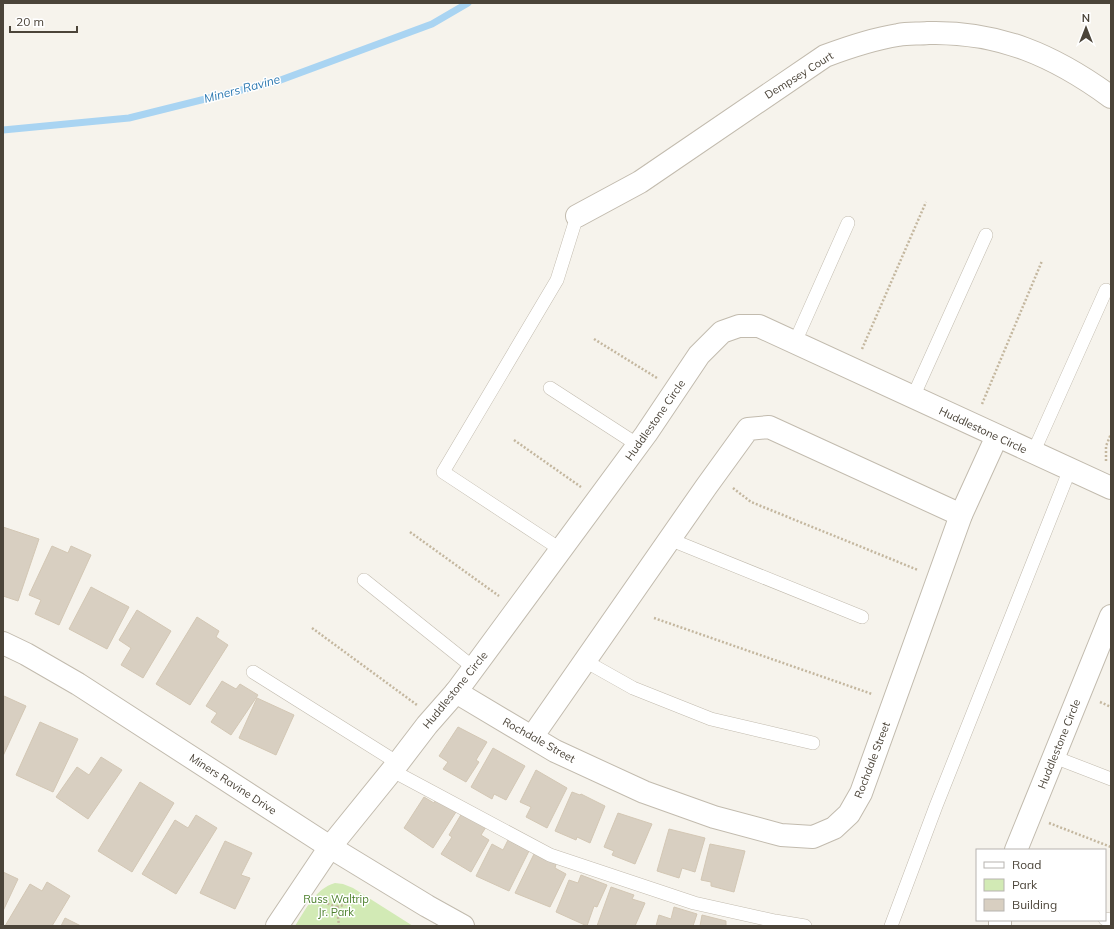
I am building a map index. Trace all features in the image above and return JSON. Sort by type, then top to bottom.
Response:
[{"type":"street","name":"Dempsey Court","points":[[576,216],[607,201],[679,156],[798,73],[825,56],[860,43],[900,34],[942,33],[980,35],[1008,42],[1058,64],[1088,80],[1111,97]]},
{"type":"street","name":"Huddlestone Circle","points":[[277,926],[330,847],[433,717],[456,692],[638,445],[699,355],[722,332],[739,326],[759,326],[1111,488]]},
{"type":"street","points":[[532,737],[669,539],[748,429],[769,427],[961,515]]},
{"type":"street","name":"Rochdale Street","points":[[456,692],[555,751],[644,792],[700,812],[781,836],[813,837],[834,828],[849,814],[861,793],[961,515],[997,436]]},
{"type":"street","name":"Huddlestone Circle","points":[[1016,849],[1109,629]]},
{"type":"street","name":"Miners Ravine Drive","points":[[3,643],[26,654],[78,684],[330,847],[463,926]]},
{"type":"lane","points":[[560,549],[442,472],[557,280],[576,216]]},
{"type":"lane","points":[[795,342],[848,223]]},
{"type":"lane","points":[[913,397],[986,235]]},
{"type":"lane","points":[[1033,453],[1106,290]]},
{"type":"lane","points":[[550,388],[638,445]]},
{"type":"lane","points":[[891,926],[936,806],[1070,469]]},
{"type":"lane","points":[[669,539],[862,617]]},
{"type":"lane","points":[[364,580],[474,668]]},
{"type":"lane","points":[[585,661],[633,688],[710,719],[813,743]]},
{"type":"lane","points":[[253,672],[395,766],[550,855],[694,903],[805,926]]},
{"type":"lane","points":[[1054,757],[1111,779]]},
{"type":"path","points":[[853,369],[926,202]]},
{"type":"path","points":[[975,426],[974,420],[1042,261]]},
{"type":"path","points":[[594,339],[676,390]]},
{"type":"path","points":[[514,440],[598,499]]},
{"type":"path","points":[[715,475],[751,502],[938,578]]},
{"type":"path","points":[[410,532],[517,609]]},
{"type":"path","points":[[654,618],[894,701]]},
{"type":"path","points":[[312,628],[433,717]]},
{"type":"path","points":[[1030,816],[1111,847]]},
{"type":"path","points":[[316,899],[337,907],[349,903],[355,895]]},
{"type":"path","points":[[337,907],[339,926]]},
{"type":"green space","name":"Russ Waltrip Jr. Park","points":[[335,883],[353,888],[413,926],[295,926],[316,895],[328,886]]},
{"type":"building","points":[[3,527],[39,539],[18,601],[3,596]]},
{"type":"building","points":[[52,546],[68,553],[71,546],[91,555],[59,625],[35,614],[41,600],[29,595]]},
{"type":"building","points":[[91,587],[129,607],[107,649],[69,629]]},
{"type":"building","points":[[137,610],[171,631],[143,678],[121,665],[131,648],[119,640]]},
{"type":"building","points":[[197,617],[219,631],[216,637],[228,645],[190,705],[156,684]]},
{"type":"building","points":[[222,681],[236,689],[240,684],[258,695],[231,735],[211,722],[217,713],[206,706]]},
{"type":"building","points":[[4,696],[26,706],[3,756],[3,697]]},
{"type":"building","points":[[257,698],[294,715],[276,755],[239,738]]},
{"type":"building","points":[[40,722],[78,739],[53,792],[16,775]]},
{"type":"building","points":[[458,727],[487,742],[476,760],[479,762],[466,782],[443,769],[448,762],[439,756]]},
{"type":"building","points":[[493,748],[525,766],[506,800],[494,794],[492,799],[471,787]]},
{"type":"building","points":[[101,757],[122,770],[88,819],[56,797],[77,767],[89,775]]},
{"type":"building","points":[[536,770],[567,788],[547,828],[526,817],[531,807],[520,802]]},
{"type":"building","points":[[140,782],[174,803],[132,872],[98,851]]},
{"type":"building","points":[[572,792],[581,794],[605,806],[590,843],[577,837],[576,840],[555,831]]},
{"type":"building","points":[[424,797],[434,803],[436,799],[456,812],[433,848],[404,828]]},
{"type":"building","points":[[462,813],[486,827],[481,835],[489,840],[471,872],[441,854],[452,837],[449,835]]},
{"type":"building","points":[[618,813],[652,824],[635,864],[612,855],[614,851],[604,847]]},
{"type":"building","points":[[196,815],[217,828],[176,894],[142,874],[175,820],[188,828]]},
{"type":"building","points":[[669,829],[705,838],[695,872],[682,868],[679,878],[657,871]]},
{"type":"building","points":[[508,840],[529,851],[509,891],[476,876],[492,844],[503,850]]},
{"type":"building","points":[[225,841],[252,853],[241,875],[250,878],[235,909],[200,893]]},
{"type":"building","points":[[710,844],[745,851],[734,892],[711,886],[711,882],[701,880]]},
{"type":"building","points":[[534,854],[556,864],[555,868],[566,874],[550,907],[515,893]]},
{"type":"building","points":[[3,872],[18,879],[3,911]]},
{"type":"building","points":[[581,875],[607,885],[597,907],[594,906],[587,926],[556,912],[569,880],[578,883]]},
{"type":"building","points":[[47,882],[70,896],[52,926],[5,926],[30,884],[42,891]]},
{"type":"building","points":[[611,887],[634,895],[632,899],[645,903],[635,926],[597,926]]},
{"type":"building","points":[[674,907],[697,914],[693,926],[656,926],[659,915],[671,919]]},
{"type":"building","points":[[702,915],[726,921],[726,926],[700,926]]},
{"type":"building","points":[[65,918],[81,926],[61,926]]},
{"type":"waterway","name":"Miners Ravine","points":[[3,130],[129,118],[278,81],[432,24],[468,3]]}]
